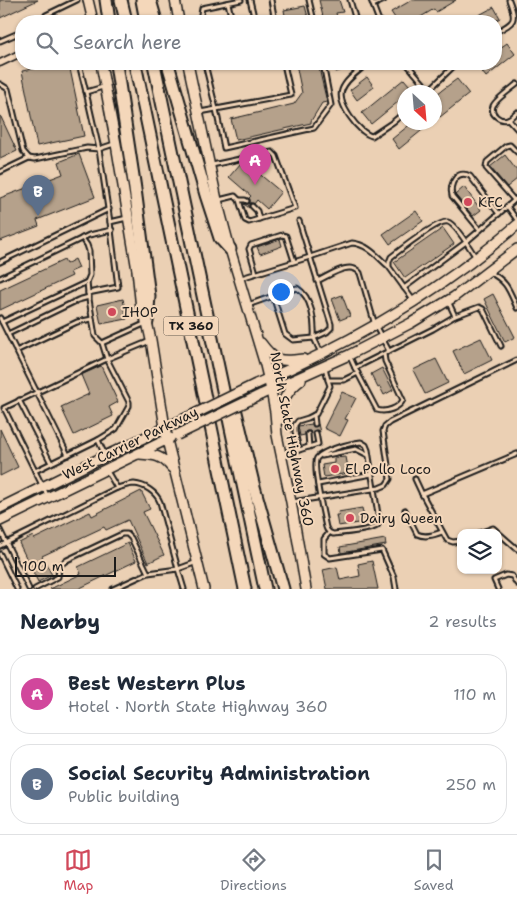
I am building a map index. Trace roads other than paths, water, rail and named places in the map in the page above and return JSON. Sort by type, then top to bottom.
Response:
[{"type":"highway","points":[[106,0],[108,15]]},
{"type":"highway","points":[[122,0],[125,15]]},
{"type":"highway","points":[[142,0],[145,15]]},
{"type":"highway","points":[[150,0],[154,15]]},
{"type":"highway","points":[[117,70],[149,296],[147,322]]},
{"type":"highway","name":"TX 360","points":[[136,70],[246,589]]},
{"type":"highway","name":"TX 360","points":[[155,70],[264,589]]},
{"type":"highway","points":[[170,70],[208,203],[220,238],[230,249]]},
{"type":"highway","points":[[209,320],[218,340],[253,483],[283,589]]},
{"type":"main road","points":[[88,0],[90,15]]},
{"type":"main road","points":[[175,0],[179,15]]},
{"type":"main road","points":[[102,70],[137,270],[141,308],[147,322],[151,340],[167,440],[204,589]]},
{"type":"main road","name":"North State Highway 360","points":[[190,70],[217,200],[271,390],[277,435],[306,589]]},
{"type":"main road","points":[[257,338],[271,356],[277,359],[286,361],[311,358],[322,354],[414,302],[449,279],[517,225]]},
{"type":"main road","points":[[277,435],[280,411],[284,398],[290,389],[320,368],[411,323],[447,301],[517,249]]},
{"type":"main road","points":[[477,258],[488,272]]},
{"type":"main road","name":"West Carrier Parkway","points":[[0,508],[311,358]]},
{"type":"main road","name":"West Carrier Parkway","points":[[0,521],[260,395],[320,368]]},
{"type":"main road","points":[[138,454],[159,457],[165,460],[174,470]]},
{"type":"street","points":[[0,63],[15,56]]},
{"type":"lane","points":[[46,15],[77,0]]},
{"type":"lane","points":[[200,15],[202,8],[241,0]]},
{"type":"lane","points":[[250,0],[254,15]]},
{"type":"lane","points":[[270,0],[274,15]]},
{"type":"lane","points":[[309,0],[313,15]]},
{"type":"lane","points":[[350,0],[354,15]]},
{"type":"lane","points":[[371,0],[377,15]]},
{"type":"lane","points":[[373,5],[384,0]]},
{"type":"lane","points":[[502,29],[513,19],[514,13],[509,0]]},
{"type":"lane","points":[[228,3],[231,15]]},
{"type":"lane","points":[[0,42],[15,35]]},
{"type":"lane","points":[[8,334],[89,295],[118,287],[100,149],[81,70]]},
{"type":"lane","points":[[206,70],[224,148],[314,128],[331,105],[324,70]]},
{"type":"lane","points":[[198,112],[291,95],[285,70]]},
{"type":"lane","points":[[360,70],[347,82],[342,90],[345,107],[354,122],[361,130],[372,136],[397,119]]},
{"type":"lane","points":[[412,70],[423,85]]},
{"type":"lane","points":[[435,85],[450,70]]},
{"type":"lane","points":[[0,84],[8,89],[23,151],[29,158]]},
{"type":"lane","points":[[517,84],[494,103],[492,109],[493,113],[500,119],[508,119],[517,112]]},
{"type":"lane","points":[[86,92],[106,87]]},
{"type":"lane","points":[[508,119],[517,129]]},
{"type":"lane","points":[[0,172],[29,158],[35,159],[87,148],[100,149],[116,144]]},
{"type":"lane","points":[[404,288],[466,242],[516,199],[486,168],[487,162],[506,146],[510,145],[517,152]]},
{"type":"lane","points":[[209,166],[272,152],[276,156],[294,208],[249,222],[244,220],[239,200],[235,196],[217,200]]},
{"type":"lane","points":[[480,230],[452,196],[451,185],[455,179],[466,174],[470,176],[499,214]]},
{"type":"lane","points":[[239,200],[247,201]]},
{"type":"lane","points":[[252,206],[257,211],[259,219]]},
{"type":"lane","points":[[507,206],[517,220]]},
{"type":"lane","points":[[0,262],[108,209]]},
{"type":"lane","points":[[110,222],[128,218]]},
{"type":"lane","points":[[273,296],[285,334],[293,340],[314,338],[331,328],[299,222]]},
{"type":"lane","points":[[388,267],[391,257],[434,226],[444,222],[448,222],[453,226],[477,258]]},
{"type":"lane","points":[[0,278],[82,238],[98,232],[112,230]]},
{"type":"lane","points":[[256,273],[249,249],[251,245],[282,235],[286,236],[294,262]]},
{"type":"lane","points":[[35,471],[116,429],[129,406],[129,402],[107,359],[102,343],[94,336],[87,282],[90,275],[89,251],[82,238]]},
{"type":"lane","points":[[239,278],[310,257],[352,242],[359,243],[374,253],[388,267],[414,302]]},
{"type":"lane","points":[[317,281],[341,270],[351,267],[356,269],[360,273],[375,325],[388,352]]},
{"type":"lane","points":[[488,272],[499,277],[506,284],[517,308]]},
{"type":"lane","points":[[68,455],[1,320],[87,282]]},
{"type":"lane","points":[[247,305],[297,288],[302,291],[308,299],[315,328],[314,338],[322,354]]},
{"type":"lane","points":[[447,301],[455,316]]},
{"type":"lane","points":[[355,368],[455,316],[479,307],[483,309],[501,346]]},
{"type":"lane","points":[[16,351],[77,322],[92,319]]},
{"type":"lane","points":[[102,343],[147,322]]},
{"type":"lane","points":[[48,498],[4,408],[151,340]]},
{"type":"lane","points":[[349,355],[377,410],[383,412],[401,404],[403,400],[385,361],[384,354]]},
{"type":"lane","points":[[291,502],[386,485],[390,479],[383,435],[385,426],[517,360]]},
{"type":"lane","points":[[299,450],[294,432],[295,425],[298,421],[316,414],[330,386],[320,368]]},
{"type":"lane","points":[[328,380],[344,380],[358,373]]},
{"type":"lane","points":[[19,400],[51,463]]},
{"type":"lane","points":[[314,415],[315,424]]},
{"type":"lane","points":[[306,419],[307,425]]},
{"type":"lane","points":[[281,454],[318,444],[316,433]]},
{"type":"lane","points":[[308,434],[309,447]]},
{"type":"lane","points":[[98,440],[106,456]]},
{"type":"lane","points":[[316,459],[324,453],[350,443],[361,442],[366,445],[369,455],[379,521],[378,525],[357,531],[329,533]]},
{"type":"lane","points":[[316,459],[356,449],[369,455]]},
{"type":"lane","points":[[422,494],[517,454]]},
{"type":"lane","points":[[316,459],[318,484],[326,529],[329,533]]},
{"type":"lane","points":[[106,470],[117,488]]},
{"type":"lane","points":[[318,484],[372,474]]},
{"type":"lane","points":[[415,479],[447,540],[457,542]]},
{"type":"lane","points":[[0,546],[117,488],[132,484],[141,485],[158,496],[184,589]]},
{"type":"lane","points":[[405,510],[420,536],[442,532]]},
{"type":"lane","points":[[0,530],[29,589]]},
{"type":"lane","points":[[329,533],[324,539],[324,554],[330,558],[382,550],[394,577],[396,589]]},
{"type":"lane","points":[[35,589],[58,577],[59,566],[67,560],[122,534],[127,534],[131,538],[148,573]]},
{"type":"lane","points":[[502,535],[517,549]]},
{"type":"lane","points":[[0,554],[17,589]]},
{"type":"lane","points":[[113,589],[148,573],[178,569],[197,562]]},
{"type":"lane","points":[[498,589],[494,580],[506,575],[512,576],[517,584]]},
{"type":"place","name":"Best Western Plus","points":[[255,185]]},
{"type":"place","name":"KFC","points":[[468,202]]},
{"type":"place","name":"Social Security Administration","points":[[38,216]]},
{"type":"place","name":"IHOP","points":[[112,312]]},
{"type":"place","name":"El Pollo Loco","points":[[335,469]]},
{"type":"place","name":"Dairy Queen","points":[[350,518]]}]
